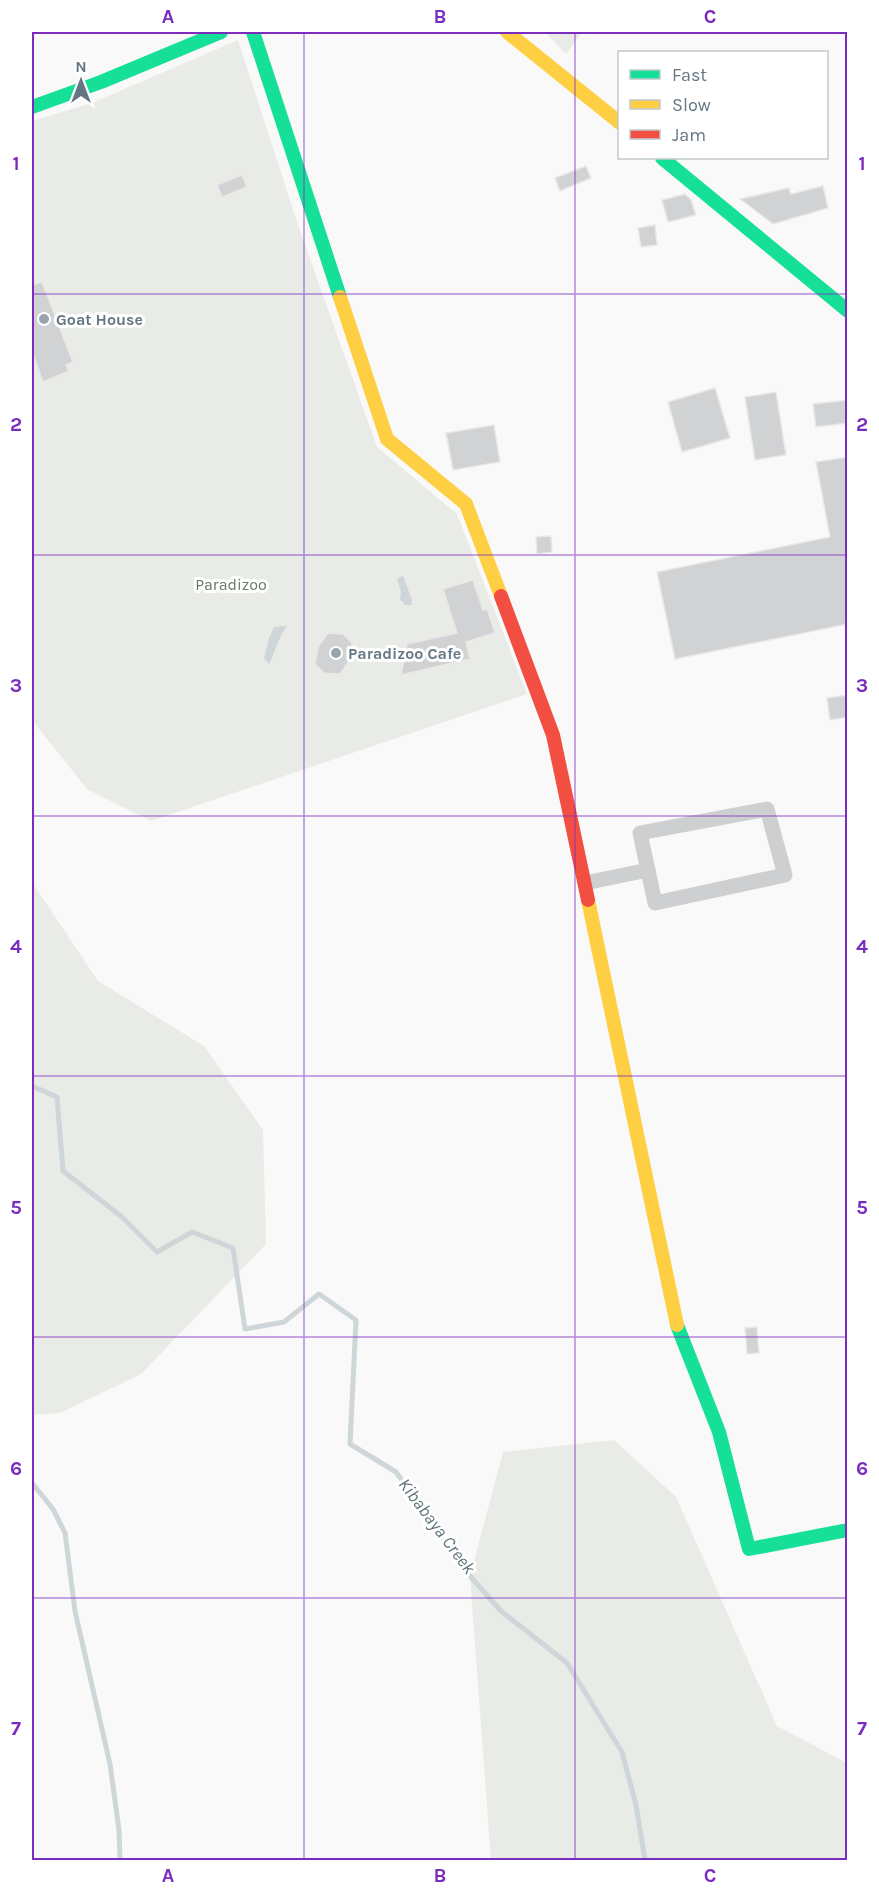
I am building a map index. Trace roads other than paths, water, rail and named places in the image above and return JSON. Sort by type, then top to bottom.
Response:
[{"type":"street","points":[[32,107],[101,82],[221,32]]},
{"type":"street","points":[[253,32],[387,439],[466,504],[553,735],[677,1324],[719,1432],[749,1549],[848,1530]]},
{"type":"street","points":[[507,32],[618,121]]},
{"type":"street","points":[[663,159],[848,311]]},
{"type":"street","points":[[767,809],[784,875],[655,903],[648,870],[640,833],[767,809]]},
{"type":"street","points":[[585,884],[648,870]]},
{"type":"waterway","name":"Kibabaya Creek","points":[[32,1086],[57,1097],[63,1171],[122,1217],[157,1252],[192,1232],[233,1248],[245,1329],[284,1322],[319,1294],[356,1320],[350,1444],[396,1472],[470,1576],[501,1611],[567,1663],[622,1752],[636,1805],[645,1860],[649,1860]]},
{"type":"waterway","name":"Kibabaya Creek","points":[[32,1483],[53,1509],[65,1533],[75,1611],[110,1764],[119,1830],[120,1860]]},
{"type":"place","name":"Goat House","points":[[44,319]]},
{"type":"place","name":"Paradizoo Cafe","points":[[336,653]]},
{"type":"park label","name":"Paradizoo","points":[[231,584]]}]
